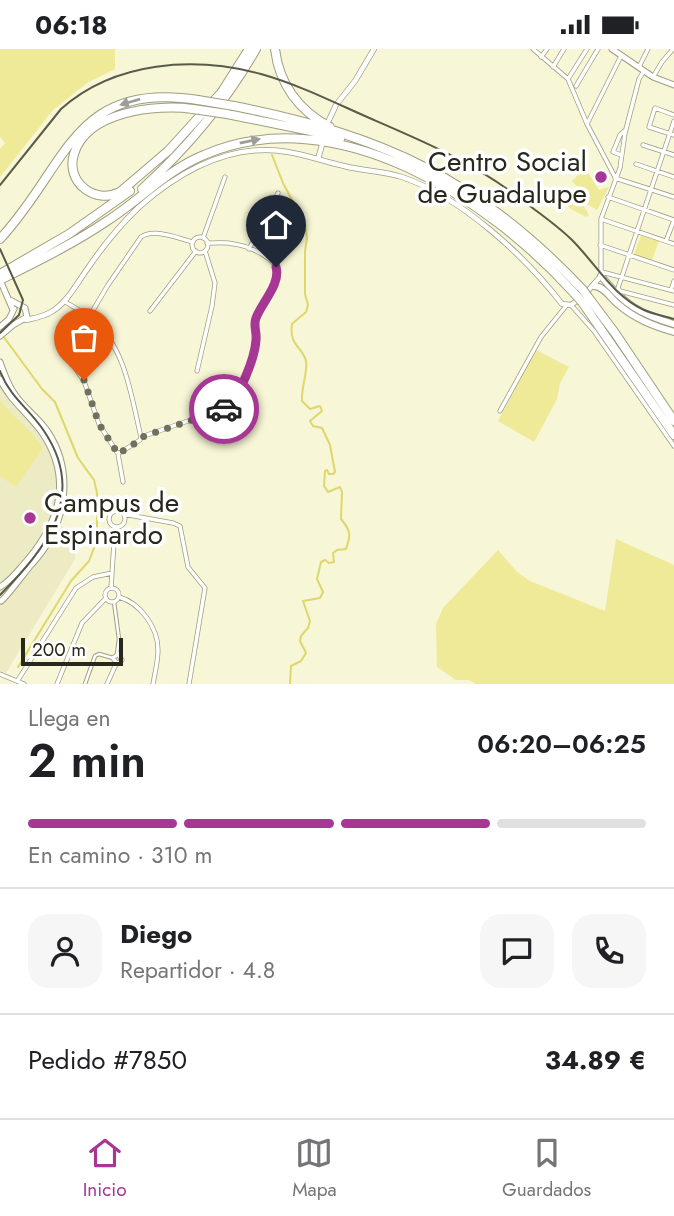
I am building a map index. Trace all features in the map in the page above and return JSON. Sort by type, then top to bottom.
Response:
[{"type":"highway","points":[[0,274],[69,234],[125,195],[171,153],[220,94],[249,49]]},
{"type":"highway","points":[[85,234],[138,193],[192,140],[226,96],[256,49]]},
{"type":"highway","points":[[275,49],[282,79],[298,103],[318,120],[345,134]]},
{"type":"highway","points":[[220,94],[168,151],[125,189],[111,195],[97,195],[86,190],[77,181],[73,169],[74,154],[85,137],[100,125],[122,114],[163,106],[193,109],[227,114],[306,130],[366,148],[430,177],[479,208],[549,265],[582,296],[674,435]]},
{"type":"highway","points":[[0,239],[34,198],[71,140],[91,120],[115,106],[136,99],[159,96],[234,106],[345,134],[420,164],[476,196],[527,235],[615,333],[674,421]]},
{"type":"highway","points":[[0,280],[107,221],[187,163],[228,146],[275,138],[314,139],[360,150],[418,174],[479,208]]},
{"type":"main road","points":[[612,49],[653,77],[674,85]]},
{"type":"main road","points":[[601,276],[611,298]]},
{"type":"main road","points":[[601,276],[614,292],[635,310],[674,324]]},
{"type":"main road","points":[[0,280],[15,309],[14,320],[19,322]]},
{"type":"main road","points":[[594,286],[601,287],[622,308],[644,322],[674,332]]},
{"type":"main road","points":[[0,336],[26,320],[27,311],[15,309]]},
{"type":"main road","points":[[0,327],[15,309]]},
{"type":"main road","points":[[0,362],[16,396],[39,420],[52,439],[59,453],[64,485],[62,507],[54,533],[43,552],[0,601]]},
{"type":"main road","points":[[0,379],[12,400],[35,423],[48,443],[56,463],[59,483],[56,510],[47,536],[0,588],[4,589],[7,595]]},
{"type":"street","points":[[329,120],[373,49]]},
{"type":"street","points":[[533,49],[568,79],[587,124],[615,178],[674,197]]},
{"type":"street","points":[[541,57],[547,49]]},
{"type":"street","points":[[553,67],[564,49]]},
{"type":"street","points":[[568,79],[587,49]]},
{"type":"street","points":[[576,86],[598,49]]},
{"type":"street","points":[[499,411],[541,337],[601,276],[601,219],[620,169],[625,129],[648,49]]},
{"type":"street","points":[[653,77],[673,49]]},
{"type":"street","points":[[587,124],[621,55]]},
{"type":"street","points":[[672,134],[649,127],[655,107],[674,115]]},
{"type":"street","points":[[674,121],[672,134],[618,288],[620,291],[674,305]]},
{"type":"street","points":[[621,155],[613,152],[625,129]]},
{"type":"street","points":[[318,159],[322,145]]},
{"type":"street","points":[[643,145],[674,155]]},
{"type":"street","points":[[26,320],[44,316],[64,301],[107,241],[156,193],[182,175],[223,156],[259,150],[286,152],[402,177],[452,203],[493,232],[594,331],[674,446]]},
{"type":"street","points":[[636,164],[674,177]]},
{"type":"street","points":[[203,237],[225,177]]},
{"type":"street","points":[[249,249],[278,193]]},
{"type":"street","points":[[608,197],[674,219],[666,241]]},
{"type":"street","points":[[601,219],[674,244]]},
{"type":"street","points":[[123,482],[118,454],[99,424],[84,380],[61,347],[89,317],[141,237],[149,232],[193,241]]},
{"type":"street","points":[[203,237],[193,241],[192,247],[196,251],[205,251]]},
{"type":"street","points":[[197,371],[215,282],[205,251],[207,243],[203,237]]},
{"type":"street","points":[[118,454],[142,437],[223,410],[229,407],[236,397],[254,353],[254,321],[278,273],[273,262],[249,249],[232,243],[207,243]]},
{"type":"street","points":[[600,245],[674,270]]},
{"type":"street","points":[[150,311],[196,251]]},
{"type":"street","points":[[601,276],[622,277],[672,290],[674,281]]},
{"type":"street","points":[[64,301],[98,325],[122,361],[142,437]]},
{"type":"street","points":[[27,311],[34,316],[44,316]]},
{"type":"street","points":[[57,684],[82,623],[112,588],[116,527],[110,520],[112,513],[117,511],[180,526],[188,567],[205,587],[189,684]]},
{"type":"street","points":[[116,527],[124,524],[123,514]]},
{"type":"street","points":[[112,588],[116,527]]},
{"type":"street","points":[[18,680],[76,588],[93,577],[112,573]]},
{"type":"street","points":[[112,588],[118,591],[119,597]]},
{"type":"street","points":[[114,602],[119,597]]},
{"type":"street","points":[[119,597],[138,607],[148,619],[154,633],[158,646],[153,684]]},
{"type":"street","points":[[106,598],[114,602]]},
{"type":"street","points":[[85,684],[96,656],[113,658],[117,655],[119,639],[114,602]]},
{"type":"street","points":[[107,684],[116,664],[122,660],[117,655]]},
{"type":"street","points":[[113,658],[116,664]]},
{"type":"street","points":[[0,674],[24,684]]},
{"type":"shaded area","points":[[0,49],[115,49],[115,69],[87,83],[53,110],[0,177],[0,149],[5,143],[0,137]]},
{"type":"shaded area","points":[[585,168],[599,190],[609,187],[597,210],[586,203],[583,205],[589,215],[586,217],[563,201],[567,193],[574,196],[578,202],[584,202],[585,194],[572,181]]},
{"type":"shaded area","points":[[641,235],[659,241],[652,260],[634,254]]},
{"type":"shaded area","points":[[536,350],[569,367],[560,383],[557,399],[534,442],[498,421]]},
{"type":"shaded area","name":"Campus de Espinardo","points":[[0,362],[12,391],[39,420],[59,453],[58,523],[76,539],[75,559],[6,673],[0,671]]},
{"type":"shaded area","points":[[0,400],[43,448],[16,487],[0,476]]},
{"type":"shaded area","points":[[616,539],[674,565],[674,684],[476,684],[469,680],[456,680],[437,667],[436,624],[443,608],[498,550],[517,572],[530,581],[605,611]]},
{"type":"waterway","points":[[272,155],[305,225],[307,238],[305,294],[308,305],[306,312],[292,324],[292,337],[306,361],[302,401],[310,409],[320,406],[322,411],[310,421],[313,426],[322,428],[330,445],[335,472],[329,474],[325,471],[324,486],[328,492],[340,487],[341,519],[349,537],[346,549],[333,553],[334,562],[321,562],[317,579],[323,592],[320,598],[303,601],[310,621],[300,641],[306,653],[301,661],[291,666],[290,684]]},
{"type":"waterway","points":[[3,336],[42,389],[55,402],[78,458],[94,480],[97,493],[97,532],[89,561],[71,581],[18,667]]},
{"type":"tram line","points":[[0,185],[61,109],[82,93],[106,81],[130,72],[156,67],[209,65],[235,68],[276,78],[304,89],[467,163],[501,185],[572,240],[623,297],[644,310],[674,319]]},
{"type":"tram line","points":[[0,249],[23,300],[19,315],[0,333]]},
{"type":"tram line","points":[[0,371],[9,389],[44,431],[57,455],[62,478],[62,499],[46,540],[0,595]]},
{"type":"way so far","points":[[84,380],[99,424],[118,454],[142,437],[224,409]]},
{"type":"place","name":"Centro Social de Guadalupe","points":[[601,177]]},
{"type":"place","name":"Campus de Espinardo","points":[[30,518]]},
{"type":"route","points":[[224,409],[229,407],[236,397],[251,362],[256,341],[254,321],[277,278],[276,267]]}]
